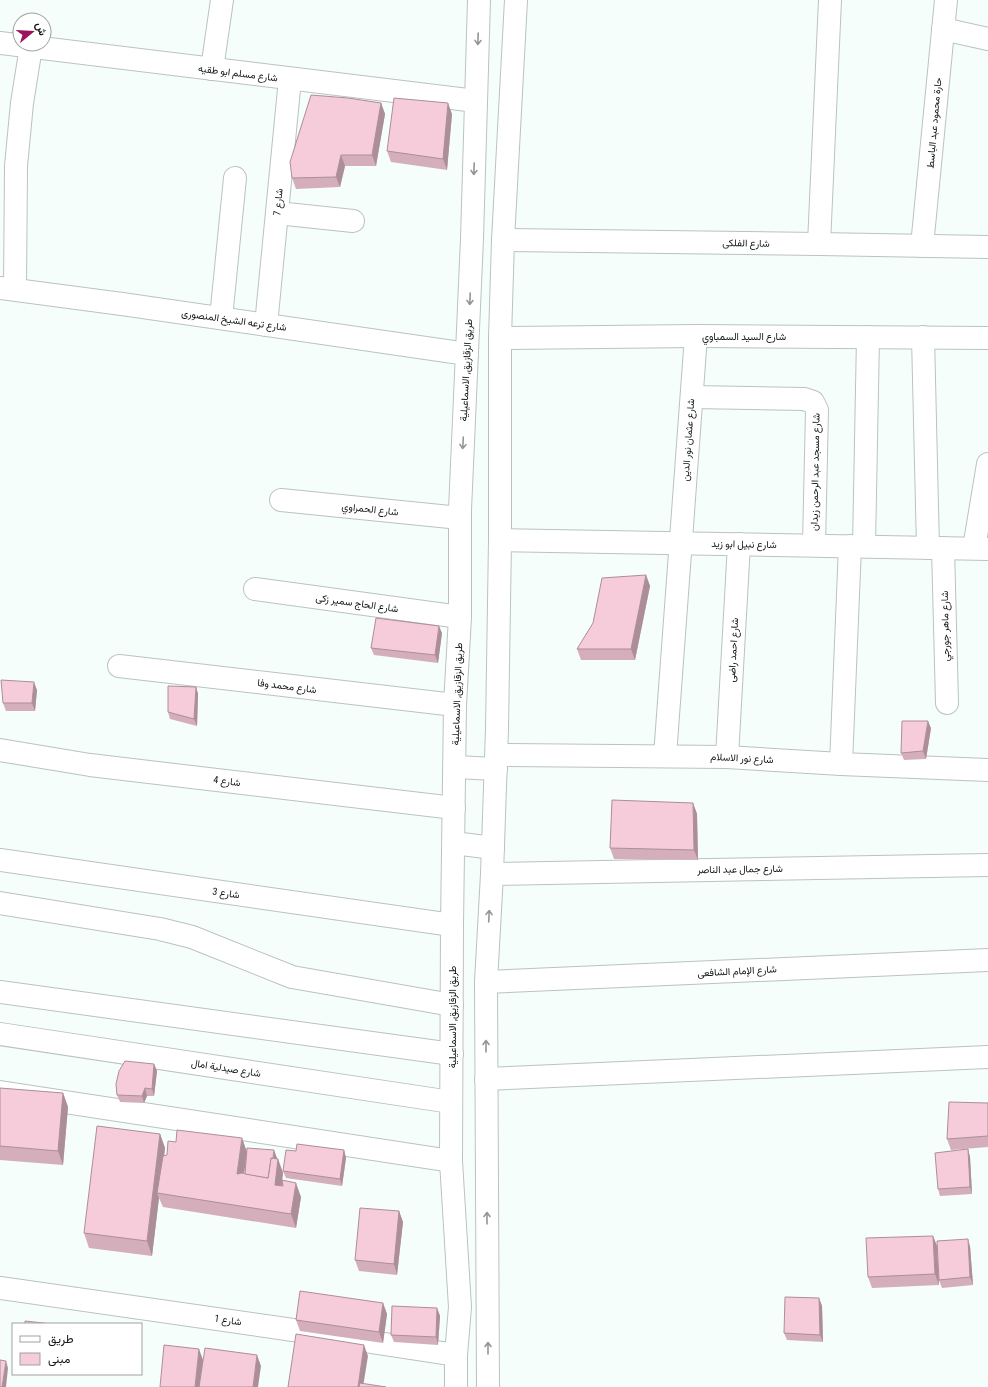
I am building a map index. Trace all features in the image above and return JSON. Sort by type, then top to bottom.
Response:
[{"type":"main road","points":[[212,69],[222,0]]},
{"type":"main road","name":"طريق الزقازيق, الاسماعيلية","points":[[456,1387],[456,1355],[460,1307],[451,1161],[455,705],[460,617],[460,518],[479,0]]},
{"type":"main road","points":[[488,1387],[486,982],[497,762],[500,540],[500,338],[503,240],[516,0]]},
{"type":"main road","points":[[819,244],[830,0]]},
{"type":"main road","name":"حارة محمود عبد الباسط","points":[[922,246],[946,0]]},
{"type":"main road","points":[[943,29],[988,39]]},
{"type":"main road","name":"شارع مسلم ابو طقيه","points":[[0,43],[12,45]]},
{"type":"main road","name":"شارع مسلم ابو طقيه","points":[[52,50],[476,101]]},
{"type":"main road","points":[[8,289],[16,166],[22,103],[30,52]]},
{"type":"main road","name":"شارع 7","points":[[266,325],[290,79]]},
{"type":"main road","points":[[221,318],[235,178]]},
{"type":"main road","points":[[277,213],[353,221]]},
{"type":"main road","name":"شارع الفلكى","points":[[503,240],[988,247]]},
{"type":"main road","name":"شارع ترعه الشيخ المنصورى","points":[[8,289],[467,354]]},
{"type":"main road","name":"شارع السيد السمباوي","points":[[500,338],[696,336],[988,338]]},
{"type":"main road","name":"شارع عثمان نور الدين","points":[[665,756],[696,336]]},
{"type":"main road","points":[[840,764],[857,546],[868,337]]},
{"type":"main road","name":"شارع ماهر جورجي","points":[[923,337],[946,703]]},
{"type":"main road","name":"شارع مسجد عبد الرحمن زيدان","points":[[692,397],[804,399],[813,402],[817,410],[814,545]]},
{"type":"main road","points":[[981,548],[988,464]]},
{"type":"main road","name":"شارع الحمراوي","points":[[281,500],[460,518]]},
{"type":"main road","name":"شارع نبيل ابو زيد","points":[[500,540],[981,548]]},
{"type":"main road","name":"شارع احمد راضى","points":[[727,757],[739,544]]},
{"type":"main road","name":"شارع الحاج سمير زكى","points":[[255,589],[460,617]]},
{"type":"main road","name":"شارع محمد وفا","points":[[119,666],[455,705]]},
{"type":"main road","name":"شارع 4","points":[[0,750],[90,765],[454,808]]},
{"type":"main road","name":"شارع نور الاسلام","points":[[455,767],[497,762],[665,756],[727,757],[840,764],[988,770]]},
{"type":"main road","points":[[454,843],[493,848]]},
{"type":"main road","name":"شارع 3","points":[[0,860],[452,925]]},
{"type":"main road","name":"شارع جمال عبد الناصر","points":[[492,874],[988,865]]},
{"type":"main road","points":[[0,903],[160,929],[192,937],[292,977],[452,1005]]},
{"type":"main road","name":"شارع الإمام الشافعى","points":[[486,982],[988,960]]},
{"type":"main road","points":[[0,992],[452,1054]]},
{"type":"main road","name":"شارع صيدلية امال","points":[[0,1034],[451,1102]]},
{"type":"main road","points":[[486,1079],[988,1057]]},
{"type":"main road","points":[[0,1092],[451,1161]]},
{"type":"main road","name":"شارع 1","points":[[0,1288],[456,1355]]},
{"type":"building","points":[[311,95],[348,98],[381,103],[372,155],[341,155],[336,177],[292,178],[290,162]]},
{"type":"building","points":[[394,98],[448,103],[443,159],[387,151]]},
{"type":"building","points":[[646,575],[631,649],[577,649],[593,623],[602,578]]},
{"type":"building","points":[[376,618],[439,626],[435,655],[371,648]]},
{"type":"building","points":[[1,680],[34,682],[32,703],[3,703]]},
{"type":"building","points":[[168,686],[196,687],[194,719],[168,712]]},
{"type":"building","points":[[902,721],[928,721],[923,751],[901,753]]},
{"type":"building","points":[[612,800],[693,803],[694,850],[610,848]]},
{"type":"building","points":[[125,1061],[154,1064],[152,1089],[145,1088],[142,1096],[117,1095],[116,1084],[119,1071]]},
{"type":"building","points":[[0,1088],[63,1093],[58,1151],[0,1146]]},
{"type":"building","points":[[949,1102],[988,1103],[988,1136],[947,1139]]},
{"type":"building","points":[[97,1126],[160,1134],[147,1241],[84,1233]]},
{"type":"building","points":[[177,1130],[242,1138],[237,1174],[242,1173],[268,1178],[271,1158],[278,1159],[275,1185],[283,1186],[282,1180],[296,1183],[291,1214],[157,1193],[163,1156],[167,1155],[168,1141],[176,1142]]},
{"type":"building","points":[[297,1144],[344,1150],[340,1179],[283,1171],[286,1150],[296,1151]]},
{"type":"building","points":[[247,1148],[274,1150],[273,1158],[271,1158],[268,1178],[245,1174]]},
{"type":"building","points":[[968,1149],[970,1187],[938,1189],[935,1153]]},
{"type":"building","points":[[360,1208],[399,1211],[394,1264],[355,1260]]},
{"type":"building","points":[[933,1236],[935,1274],[868,1277],[866,1238]]},
{"type":"building","points":[[968,1239],[970,1277],[939,1280],[937,1241]]},
{"type":"building","points":[[300,1291],[383,1303],[379,1332],[296,1320]]},
{"type":"building","points":[[785,1297],[819,1298],[820,1335],[784,1333]]},
{"type":"building","points":[[392,1306],[437,1308],[436,1337],[391,1335]]},
{"type":"building","points":[[25,1321],[43,1323],[25,1323]]},
{"type":"building","points":[[296,1334],[364,1345],[358,1387],[288,1387]]},
{"type":"building","points":[[164,1345],[199,1349],[195,1387],[160,1387]]},
{"type":"building","points":[[205,1348],[257,1355],[253,1387],[199,1387]]},
{"type":"building","points":[[0,1360],[6,1361],[2,1387],[0,1387]]},
{"type":"building","points":[[360,1383],[386,1387],[359,1387]]}]
